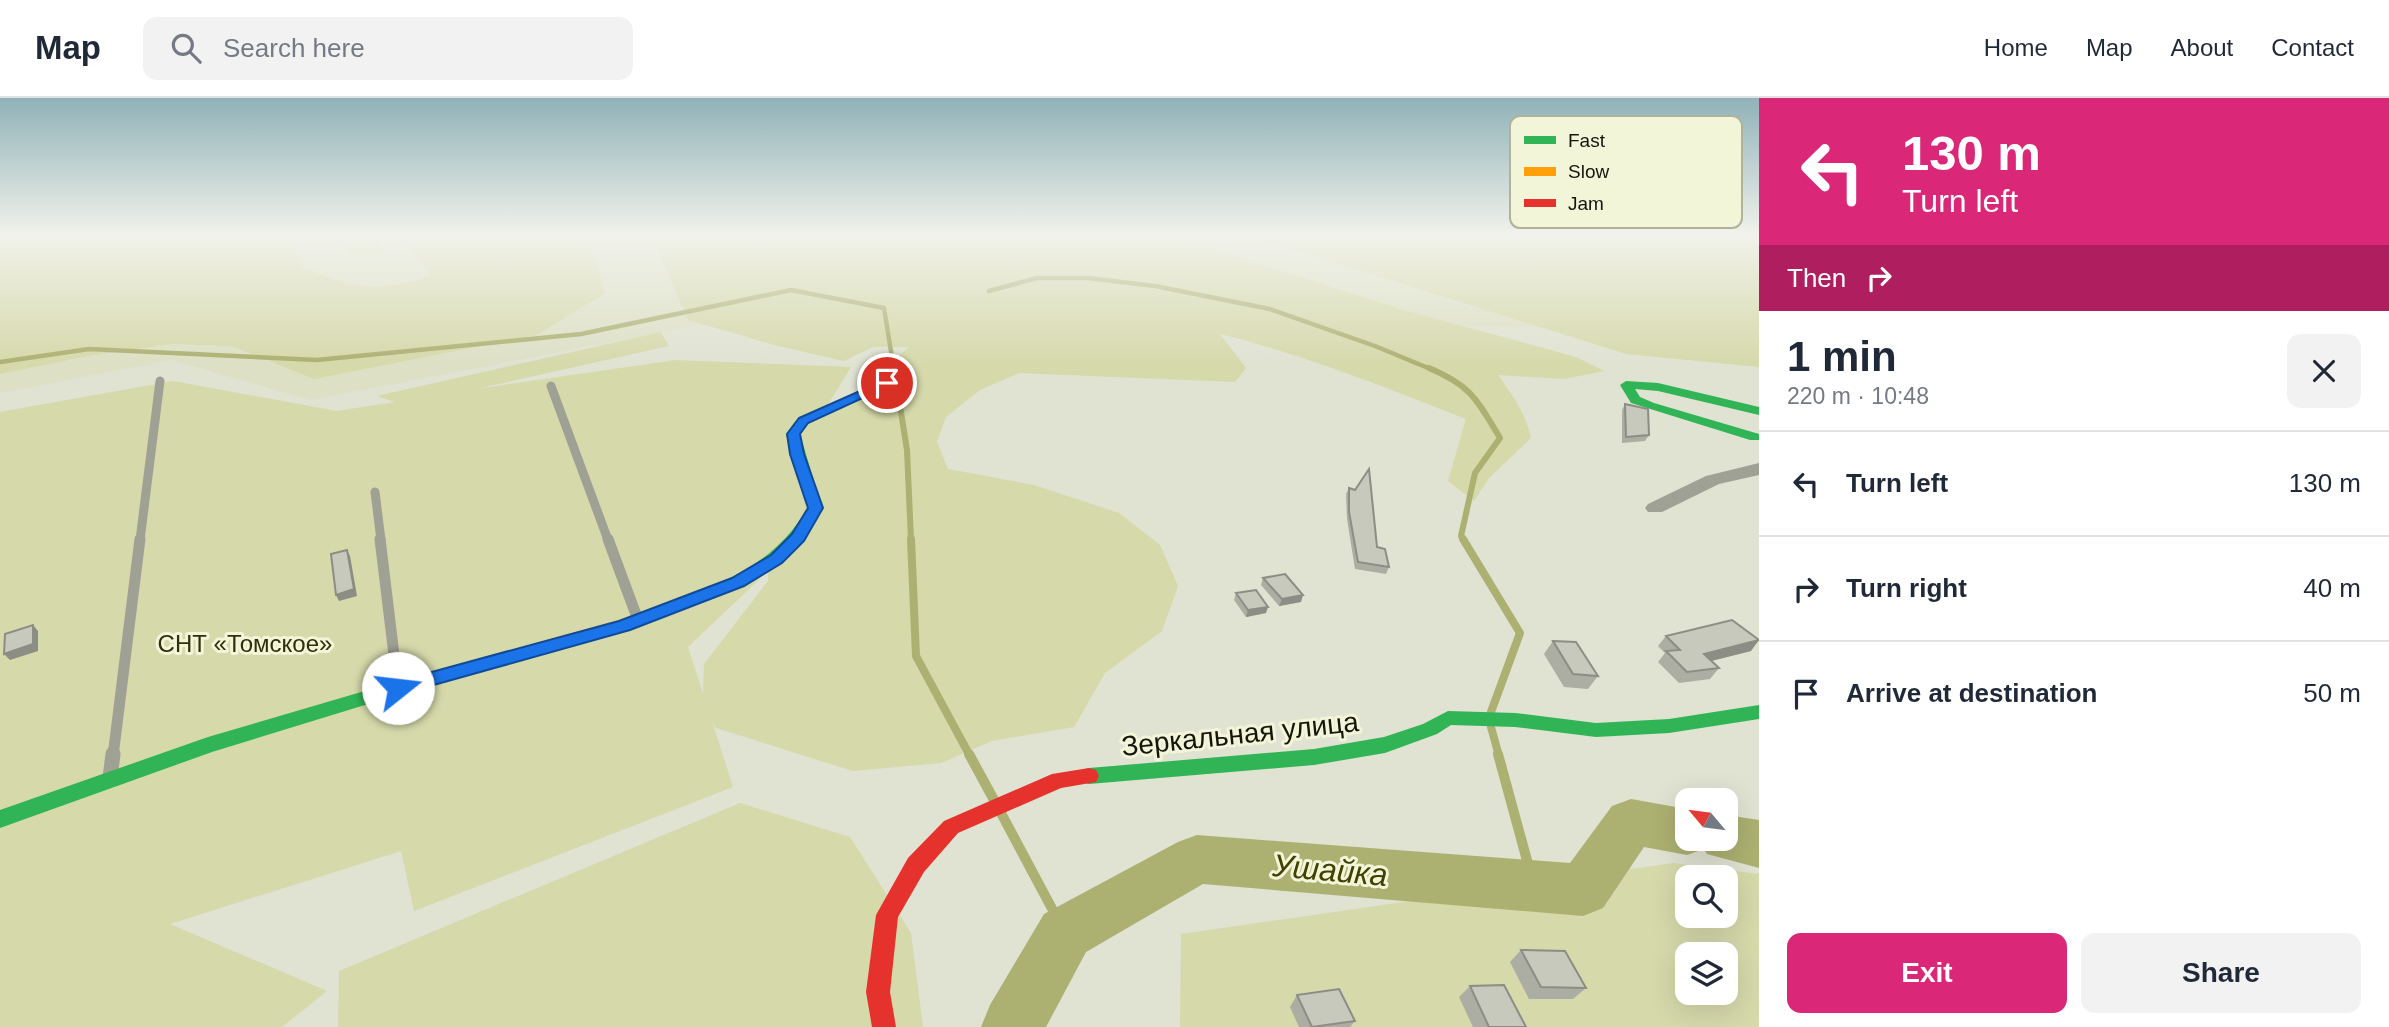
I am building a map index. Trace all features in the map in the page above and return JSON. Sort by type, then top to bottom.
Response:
[{"type":"street","points":[[0,819],[208,745],[638,620],[738,582],[777,559],[798,537],[815,508],[799,463],[793,434],[804,421],[887,383]]},
{"type":"street","points":[[1755,437],[1649,406],[1635,400],[1626,385],[1658,387],[1759,411]]},
{"type":"street","points":[[1655,508],[1713,480],[1759,469]]},
{"type":"street","name":"Зеркальная улица","points":[[884,1027],[878,992],[887,915],[916,865],[951,827],[1059,780],[1131,771],[1314,757],[1385,745],[1430,729],[1448,718],[1515,720],[1596,730],[1669,726],[1759,712]]},
{"type":"lane","points":[[110,780],[160,381]]},
{"type":"lane","points":[[551,387],[638,620]]},
{"type":"lane","points":[[375,492],[398,688]]},
{"type":"shaded area","points":[[0,278],[1759,278],[1759,328],[704,324],[311,400],[171,360],[0,393]]},
{"type":"green space","points":[[0,278],[333,278],[352,284],[380,286],[422,278],[601,278],[605,293],[537,335],[314,379],[232,346],[171,344],[88,356],[0,374]]},
{"type":"green space","name":"СНТ «Томское»","points":[[670,278],[1305,278],[1400,309],[1576,357],[1604,371],[1564,379],[1498,375],[1522,412],[1531,438],[1489,478],[1474,501],[1448,481],[1466,419],[1344,372],[1252,342],[1220,334],[1246,368],[1235,382],[1019,373],[980,390],[946,417],[937,442],[948,469],[1034,485],[1119,513],[1160,545],[1178,586],[1162,631],[1105,673],[1074,727],[992,741],[941,763],[853,771],[716,728],[712,721],[733,787],[414,911],[401,851],[170,924],[327,991],[282,1027],[0,1027],[0,412],[173,381],[337,411],[395,402],[377,396],[661,332],[669,346],[476,389],[676,360],[851,367],[821,416],[848,401],[909,347],[873,347],[844,361],[778,346],[688,320]],"holes":[[[768,571],[768,581],[704,664],[703,693],[688,647]]]},
{"type":"green space","points":[[1385,278],[1759,278],[1759,367],[1626,354]]},
{"type":"green space","points":[[740,803],[850,837],[911,933],[923,1027],[338,1027],[339,971]]},
{"type":"green space","points":[[1673,863],[1689,865],[1675,865],[1675,928],[1738,928],[1738,871],[1759,874],[1759,1027],[1180,1027],[1181,934]]},
{"type":"building","points":[[1625,404],[1648,409],[1649,435],[1626,437]]},
{"type":"building","points":[[1369,469],[1377,547],[1385,549],[1389,567],[1358,562],[1349,512],[1349,488],[1355,490]]},
{"type":"building","points":[[347,550],[354,589],[336,595],[331,554]]},
{"type":"building","points":[[1285,574],[1303,595],[1282,599],[1263,578]]},
{"type":"building","points":[[1256,590],[1268,607],[1248,610],[1236,593]]},
{"type":"building","points":[[1732,620],[1759,640],[1704,654],[1719,668],[1687,672],[1666,651],[1680,650],[1666,636]]},
{"type":"building","points":[[33,625],[33,644],[4,654],[5,634]]},
{"type":"building","points":[[1553,641],[1576,642],[1598,676],[1573,674]]},
{"type":"building","points":[[1521,950],[1565,951],[1586,988],[1541,987]]},
{"type":"building","points":[[1504,985],[1526,1027],[1489,1027],[1470,986]]},
{"type":"building","points":[[1339,989],[1355,1021],[1312,1027],[1297,995]]},
{"type":"waterway","points":[[989,291],[1036,278]]},
{"type":"waterway","points":[[1091,278],[1155,286],[1270,309],[1375,346],[1433,370]]},
{"type":"waterway","points":[[0,362],[89,349],[317,360],[581,334],[791,290],[884,308],[894,370]]},
{"type":"waterway","points":[[894,368],[907,450],[911,540]]},
{"type":"waterway","points":[[1429,368],[1433,370]]},
{"type":"waterway","points":[[1433,370],[1455,381],[1472,396],[1500,438],[1475,473],[1461,536],[1464,540]]},
{"type":"waterway","points":[[911,539],[916,656],[970,756]]},
{"type":"waterway","points":[[1463,539],[1520,633],[1491,712]]},
{"type":"waterway","points":[[1491,727],[1499,756]]},
{"type":"waterway","points":[[969,754],[994,800]]},
{"type":"waterway","points":[[1498,754],[1534,886]]},
{"type":"waterway","points":[[1001,813],[1065,933]]},
{"type":"waterway","name":"Ушайка","points":[[1012,1027],[1065,933],[1197,859],[1583,890],[1631,822],[1675,830]]},
{"type":"waterway","name":"Ушайка","points":[[1738,840],[1759,844]]},
{"type":"traffic: fast","points":[[723,588],[753,574],[777,557],[797,536],[815,508],[793,434],[804,420],[887,383]]},
{"type":"traffic: fast","points":[[1755,437],[1649,406],[1635,400],[1626,385],[1658,387],[1759,411]]},
{"type":"traffic: fast","points":[[0,819],[208,745],[385,692]]},
{"type":"traffic: fast","points":[[1089,776],[1314,757],[1385,745],[1430,729],[1448,718],[1515,720],[1596,730],[1669,726],[1759,712]]},
{"type":"traffic: slow","points":[[385,692],[624,625],[723,588]]},
{"type":"traffic: jam","points":[[884,1027],[878,992],[887,915],[916,865],[951,827],[1059,780],[1089,776]]},
{"type":"route","points":[[398,688],[624,625],[738,582],[777,559],[798,537],[815,508],[793,434],[804,421],[887,383]]}]
